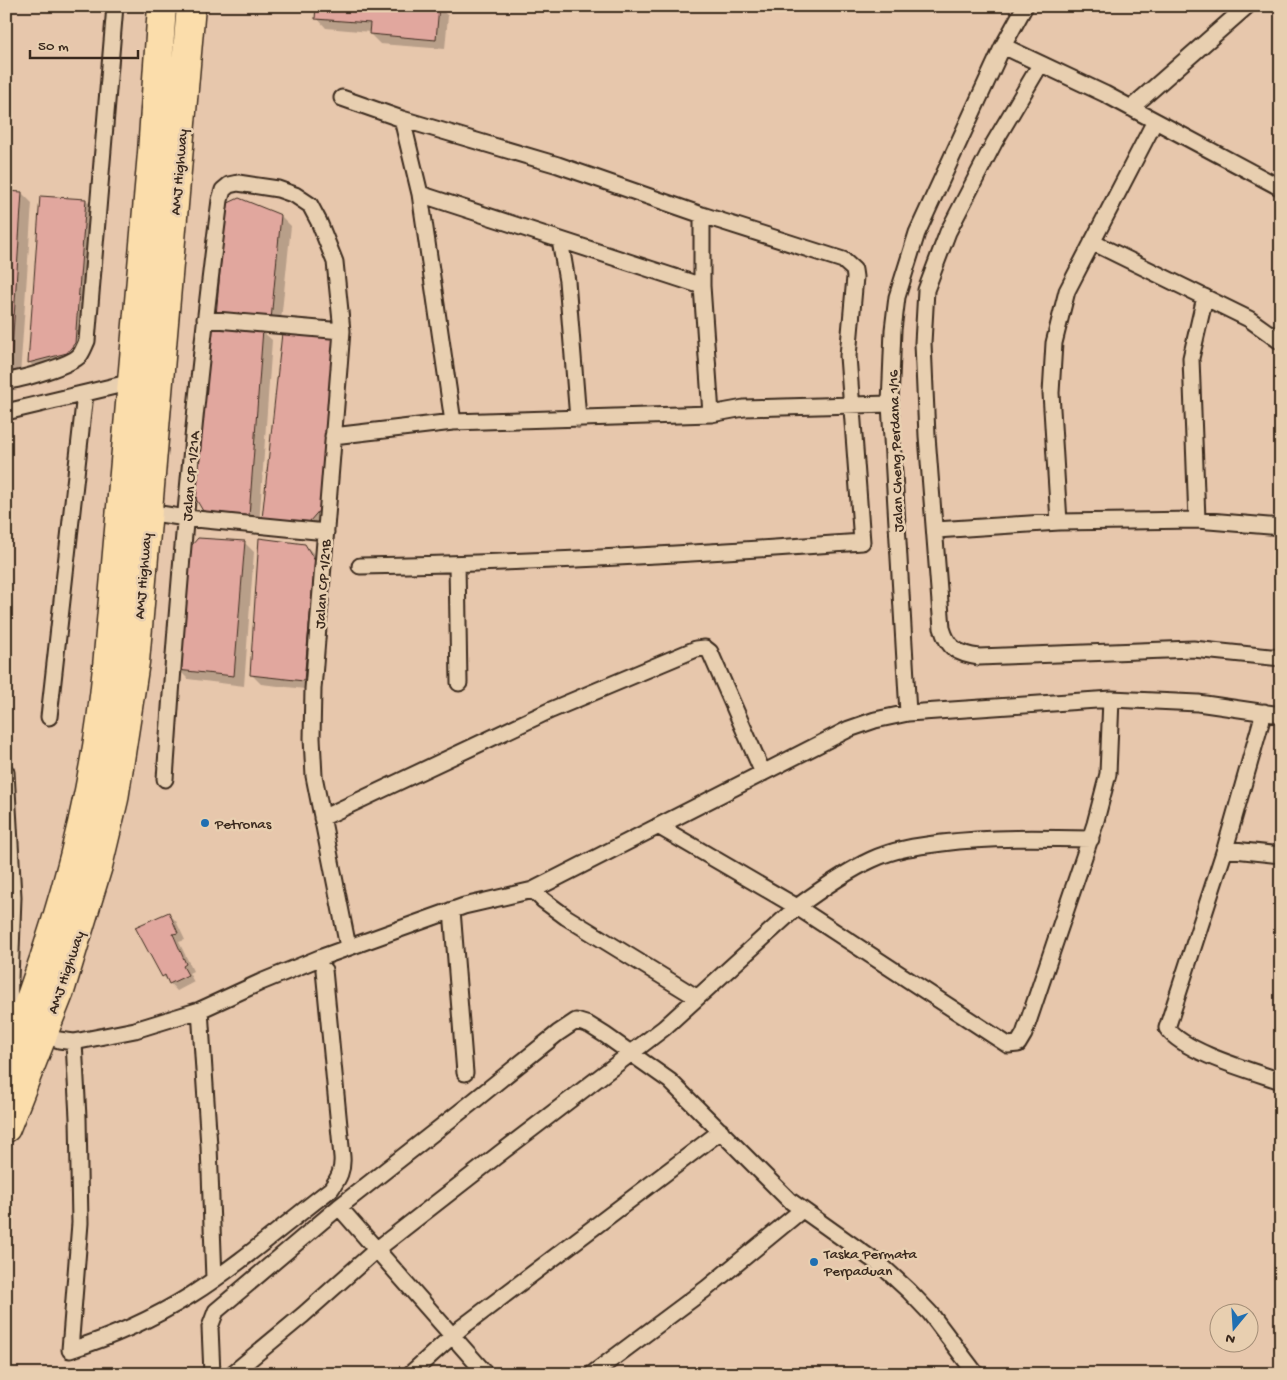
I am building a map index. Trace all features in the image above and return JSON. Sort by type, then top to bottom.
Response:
[{"type":"highway","name":"AMJ Highway","points":[[7,1060],[32,995],[79,837],[90,786],[105,693],[151,163],[162,6]]},
{"type":"highway","name":"AMJ Highway","points":[[6,1128],[44,1035],[81,925],[114,799],[135,662],[192,6]]},
{"type":"street","points":[[26,407],[12,381],[67,363],[80,356],[87,340],[115,6]]},
{"type":"street","name":"Jalan Cheng Perdana 1/16","points":[[908,713],[890,404],[893,330],[897,297],[916,233],[1003,46],[1025,6]]},
{"type":"street","points":[[1130,108],[1247,6]]},
{"type":"street","points":[[1003,46],[1105,94],[1281,188]]},
{"type":"street","points":[[1040,65],[994,143],[948,232],[926,290],[923,343],[927,436],[936,530],[942,628],[945,639],[953,649],[966,655],[980,657],[1193,649],[1281,658]]},
{"type":"street","points":[[342,98],[402,119],[558,165],[702,215],[843,260],[854,270],[856,284],[851,314],[848,356],[862,542],[690,554],[457,564],[360,566]]},
{"type":"street","points":[[402,119],[420,194],[453,422]]},
{"type":"street","points":[[1059,522],[1051,393],[1054,342],[1067,291],[1155,121]]},
{"type":"street","name":"Jalan CP 1/21B","points":[[238,183],[278,188],[295,195],[310,205],[335,262],[342,331],[313,689],[312,738],[314,776],[348,947]]},
{"type":"street","name":"Jalan CP 1/21A","points":[[165,779],[172,671],[204,320],[220,200],[223,190],[229,185],[238,183]]},
{"type":"street","points":[[420,194],[702,286]]},
{"type":"street","points":[[702,215],[702,286],[711,414]]},
{"type":"street","points":[[560,240],[567,281],[578,419]]},
{"type":"street","points":[[1092,242],[1249,319],[1281,342]]},
{"type":"street","points":[[1197,520],[1191,358],[1205,297]]},
{"type":"street","points":[[204,320],[342,331]]},
{"type":"street","points":[[6,412],[132,382]]},
{"type":"street","points":[[49,717],[85,394]]},
{"type":"street","points":[[334,436],[453,422],[711,414],[744,408],[890,404]]},
{"type":"street","points":[[147,512],[186,518],[326,532]]},
{"type":"street","points":[[936,530],[1059,522],[1197,520],[1281,527]]},
{"type":"street","points":[[457,564],[459,684]]},
{"type":"street","points":[[322,818],[551,710],[696,649],[705,648],[710,652],[763,773]]},
{"type":"street","points":[[658,826],[796,907],[1008,1045],[1018,1044],[1024,1034],[1091,839],[1108,774],[1111,700]]},
{"type":"street","points":[[44,1035],[74,1042],[135,1030],[200,1010],[261,982],[348,947],[452,910],[533,890],[849,729],[875,720],[908,713],[1111,700],[1198,703],[1281,714]]},
{"type":"street","points":[[1264,712],[1225,848],[1167,1028],[1177,1040],[1218,1059],[1281,1081]]},
{"type":"street","points":[[6,772],[10,896],[7,1060]]},
{"type":"street","points":[[232,1374],[303,1315],[376,1250],[503,1150],[664,1028],[796,907],[818,892],[872,860],[908,847],[996,839],[1091,839]]},
{"type":"street","points":[[1225,848],[1281,855]]},
{"type":"street","points":[[533,890],[566,918],[696,998]]},
{"type":"street","points":[[452,910],[465,1073]]},
{"type":"street","points":[[74,1042],[80,1223],[70,1350],[139,1323],[189,1296],[331,1189],[338,1179],[342,1168],[324,970]]},
{"type":"street","points":[[200,1010],[209,1146],[214,1279]]},
{"type":"street","points":[[212,1374],[210,1327],[216,1311],[339,1207],[558,1032],[576,1021],[589,1025],[633,1053],[670,1081],[789,1200],[883,1267],[930,1313],[976,1374]]},
{"type":"street","points":[[410,1374],[452,1336],[721,1131]]},
{"type":"street","points":[[339,1207],[486,1374]]},
{"type":"street","points":[[592,1374],[707,1288],[802,1210]]},
{"type":"building","points":[[316,6],[439,6],[436,40],[369,34],[370,23],[315,19]]},
{"type":"building","points":[[6,191],[22,192],[11,366],[6,367]]},
{"type":"building","points":[[40,196],[86,199],[75,343],[67,353],[28,363]]},
{"type":"building","points":[[239,198],[281,215],[271,320],[216,316],[226,204]]},
{"type":"building","points":[[211,326],[263,329],[249,516],[203,511],[193,494]]},
{"type":"building","points":[[282,333],[334,339],[322,507],[309,522],[262,519]]},
{"type":"building","points":[[198,538],[245,541],[234,676],[177,670],[185,553]]},
{"type":"building","points":[[259,538],[305,544],[315,561],[304,681],[250,675]]},
{"type":"building","points":[[169,912],[178,933],[173,934],[186,964],[183,966],[188,975],[169,984],[165,975],[162,977],[135,927]]},
{"type":"place","name":"Petronas","points":[[205,823]]},
{"type":"place","name":"Taska Permata Perpaduan","points":[[814,1262]]}]
